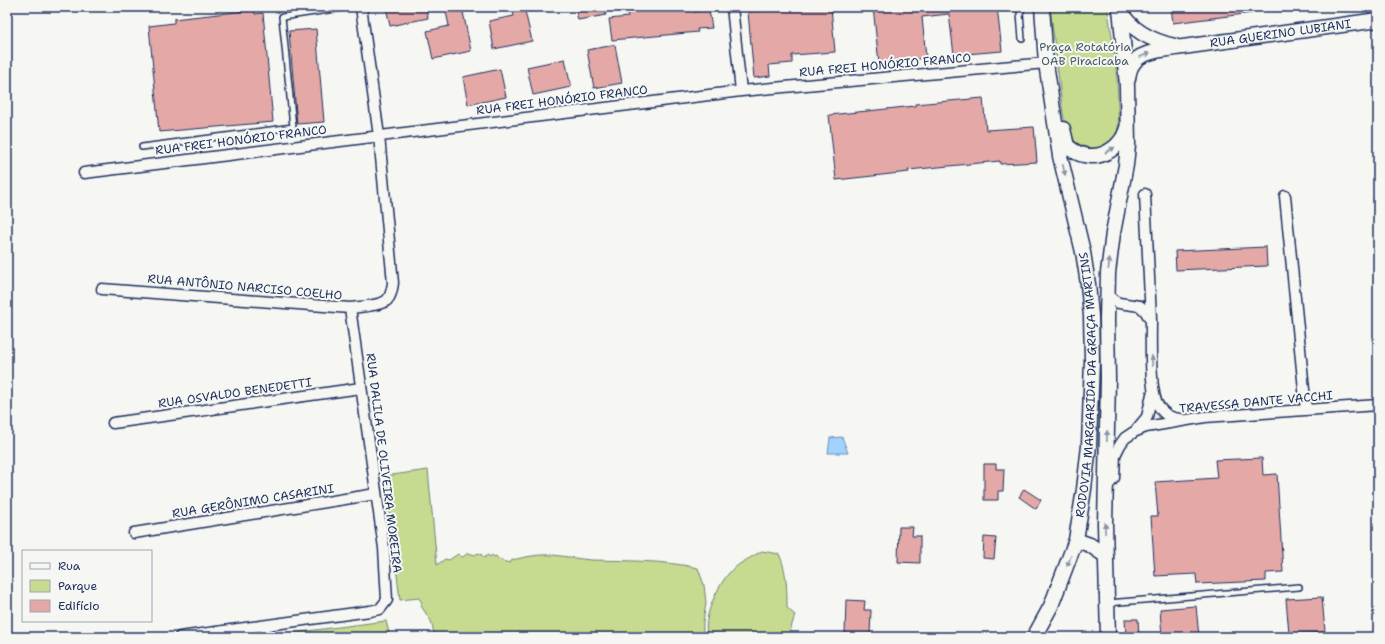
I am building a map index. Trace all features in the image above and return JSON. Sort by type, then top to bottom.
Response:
[{"type":"main road","name":"RUA GUERINO LUBIANI","points":[[1119,9],[1138,30],[1149,38],[1163,44],[1183,48]]},
{"type":"main road","points":[[1108,637],[1105,489],[1108,379],[1108,273],[1113,233],[1126,165],[1128,123],[1127,86],[1119,9]]},
{"type":"main road","name":"RODOVIA MARGARIDA DA GRAÇA MARTINS","points":[[1034,637],[1051,606],[1076,540],[1084,490],[1089,439],[1092,359],[1091,316],[1088,284],[1083,252],[1060,156],[1046,64],[1043,12]]},
{"type":"main road","name":"RUA GUERINO LUBIANI","points":[[1127,86],[1129,70],[1134,61],[1141,56],[1161,50],[1183,48],[1376,16]]},
{"type":"main road","points":[[1052,101],[1060,115],[1064,136],[1068,146],[1082,155],[1099,155],[1109,152],[1120,142],[1128,123]]},
{"type":"main road","points":[[1076,540],[1090,545],[1106,556]]},
{"type":"street","points":[[360,7],[379,136]]},
{"type":"street","points":[[732,7],[741,91]]},
{"type":"street","name":"RUA FREI HONÓRIO FRANCO","points":[[84,173],[741,91],[1046,64]]},
{"type":"street","name":"RUA ANTÔNIO NARCISO COELHO","points":[[102,288],[350,308],[374,305],[386,301],[391,294],[393,283],[379,136]]},
{"type":"street","points":[[1145,194],[1153,385],[1155,400],[1165,413],[1175,419],[1189,419]]},
{"type":"street","points":[[1285,196],[1306,410]]},
{"type":"street","points":[[1132,305],[1145,292],[1148,280]]},
{"type":"street","points":[[1108,293],[1113,300],[1119,304],[1140,306],[1146,312],[1151,321]]},
{"type":"street","name":"RUA DALILA DE OLIVEIRA MOREIRA","points":[[265,626],[380,609],[387,600],[384,548],[350,308]]},
{"type":"street","points":[[1134,432],[1147,417],[1153,385]]},
{"type":"street","name":"RUA OSVALDO BENEDETTI","points":[[113,423],[361,388]]},
{"type":"street","name":"TRAVESSA DANTE VACCHI","points":[[1105,489],[1114,478],[1115,454],[1125,438],[1146,427],[1205,417],[1378,405]]},
{"type":"street","name":"RUA GERÔNIMO CASARINI","points":[[134,533],[376,494]]},
{"type":"street","points":[[180,637],[265,626],[267,637]]},
{"type":"lane","points":[[142,147],[293,127],[282,17],[348,7]]},
{"type":"lane","points":[[1022,39],[1020,12],[1023,7]]},
{"type":"lane","points":[[1107,603],[1299,586]]},
{"type":"green space","name":"Praça Rotatória OAB Piracicaba","points":[[1050,7],[1107,7],[1116,69],[1118,124],[1114,138],[1102,146],[1093,148],[1085,147],[1072,138],[1068,129],[1063,114]]},
{"type":"green space","points":[[428,470],[437,565],[445,559],[449,560],[458,554],[463,557],[468,553],[475,555],[478,553],[484,558],[488,555],[490,557],[492,555],[494,557],[496,556],[499,560],[501,559],[502,561],[510,563],[512,560],[532,556],[557,555],[591,560],[658,562],[698,568],[704,585],[706,603],[703,622],[703,637],[435,637],[431,621],[421,606],[422,603],[419,598],[400,600],[385,476]]},
{"type":"green space","points":[[762,551],[779,554],[782,560],[786,581],[787,608],[795,615],[788,637],[709,637],[707,622],[709,612],[712,602],[722,582],[736,566]]},
{"type":"green space","points":[[386,621],[390,637],[277,637],[276,635]]},
{"type":"water","points":[[842,437],[848,453],[828,453],[830,438]]},
{"type":"building","points":[[386,7],[426,7],[428,18],[390,26]]},
{"type":"building","points":[[445,7],[462,7],[471,51],[433,59],[427,31],[449,26]]},
{"type":"building","points":[[512,7],[524,7],[532,41],[494,49],[489,21],[514,16]]},
{"type":"building","points":[[575,7],[604,7],[606,15],[578,20]]},
{"type":"building","points":[[646,7],[694,7],[694,12],[709,10],[712,28],[697,29],[698,32],[612,40],[609,19],[628,17],[627,10]]},
{"type":"building","points":[[809,7],[831,7],[835,52],[792,55],[792,63],[769,65],[770,76],[754,78],[748,12]]},
{"type":"building","points":[[873,7],[997,7],[1002,51],[954,55],[949,14],[922,17],[926,58],[879,63]]},
{"type":"building","points":[[1171,7],[1252,7],[1252,13],[1173,23]]},
{"type":"building","points":[[254,10],[255,14],[263,13],[273,122],[159,132],[149,26],[174,23],[174,19]]},
{"type":"building","points":[[316,29],[324,122],[297,124],[289,31]]},
{"type":"building","points":[[615,45],[622,83],[594,88],[587,50]]},
{"type":"building","points":[[565,59],[571,87],[533,95],[527,67]]},
{"type":"building","points":[[500,69],[506,97],[468,105],[463,77]]},
{"type":"building","points":[[983,98],[986,130],[1034,127],[1037,162],[1000,164],[1000,161],[908,170],[909,172],[836,180],[829,115],[915,106],[915,104]]},
{"type":"building","points":[[1266,247],[1267,266],[1176,270],[1175,251]]},
{"type":"building","points":[[1262,458],[1263,475],[1277,474],[1283,572],[1266,573],[1266,581],[1197,584],[1196,574],[1155,576],[1151,516],[1158,516],[1155,482],[1217,478],[1215,460]]},
{"type":"building","points":[[984,464],[996,464],[996,469],[1004,469],[1003,491],[998,491],[998,500],[984,500]]},
{"type":"building","points":[[1024,489],[1041,500],[1036,509],[1019,497]]},
{"type":"building","points":[[899,527],[913,527],[912,536],[920,536],[920,563],[898,562]]},
{"type":"building","points":[[984,537],[996,538],[994,559],[983,558]]},
{"type":"building","points":[[1322,597],[1325,632],[1289,634],[1286,599]]},
{"type":"building","points":[[846,600],[865,601],[864,610],[871,610],[870,635],[845,634]]},
{"type":"building","points":[[1196,606],[1199,637],[1162,637],[1160,609]]},
{"type":"building","points":[[1125,619],[1138,619],[1139,637],[1126,637]]}]
